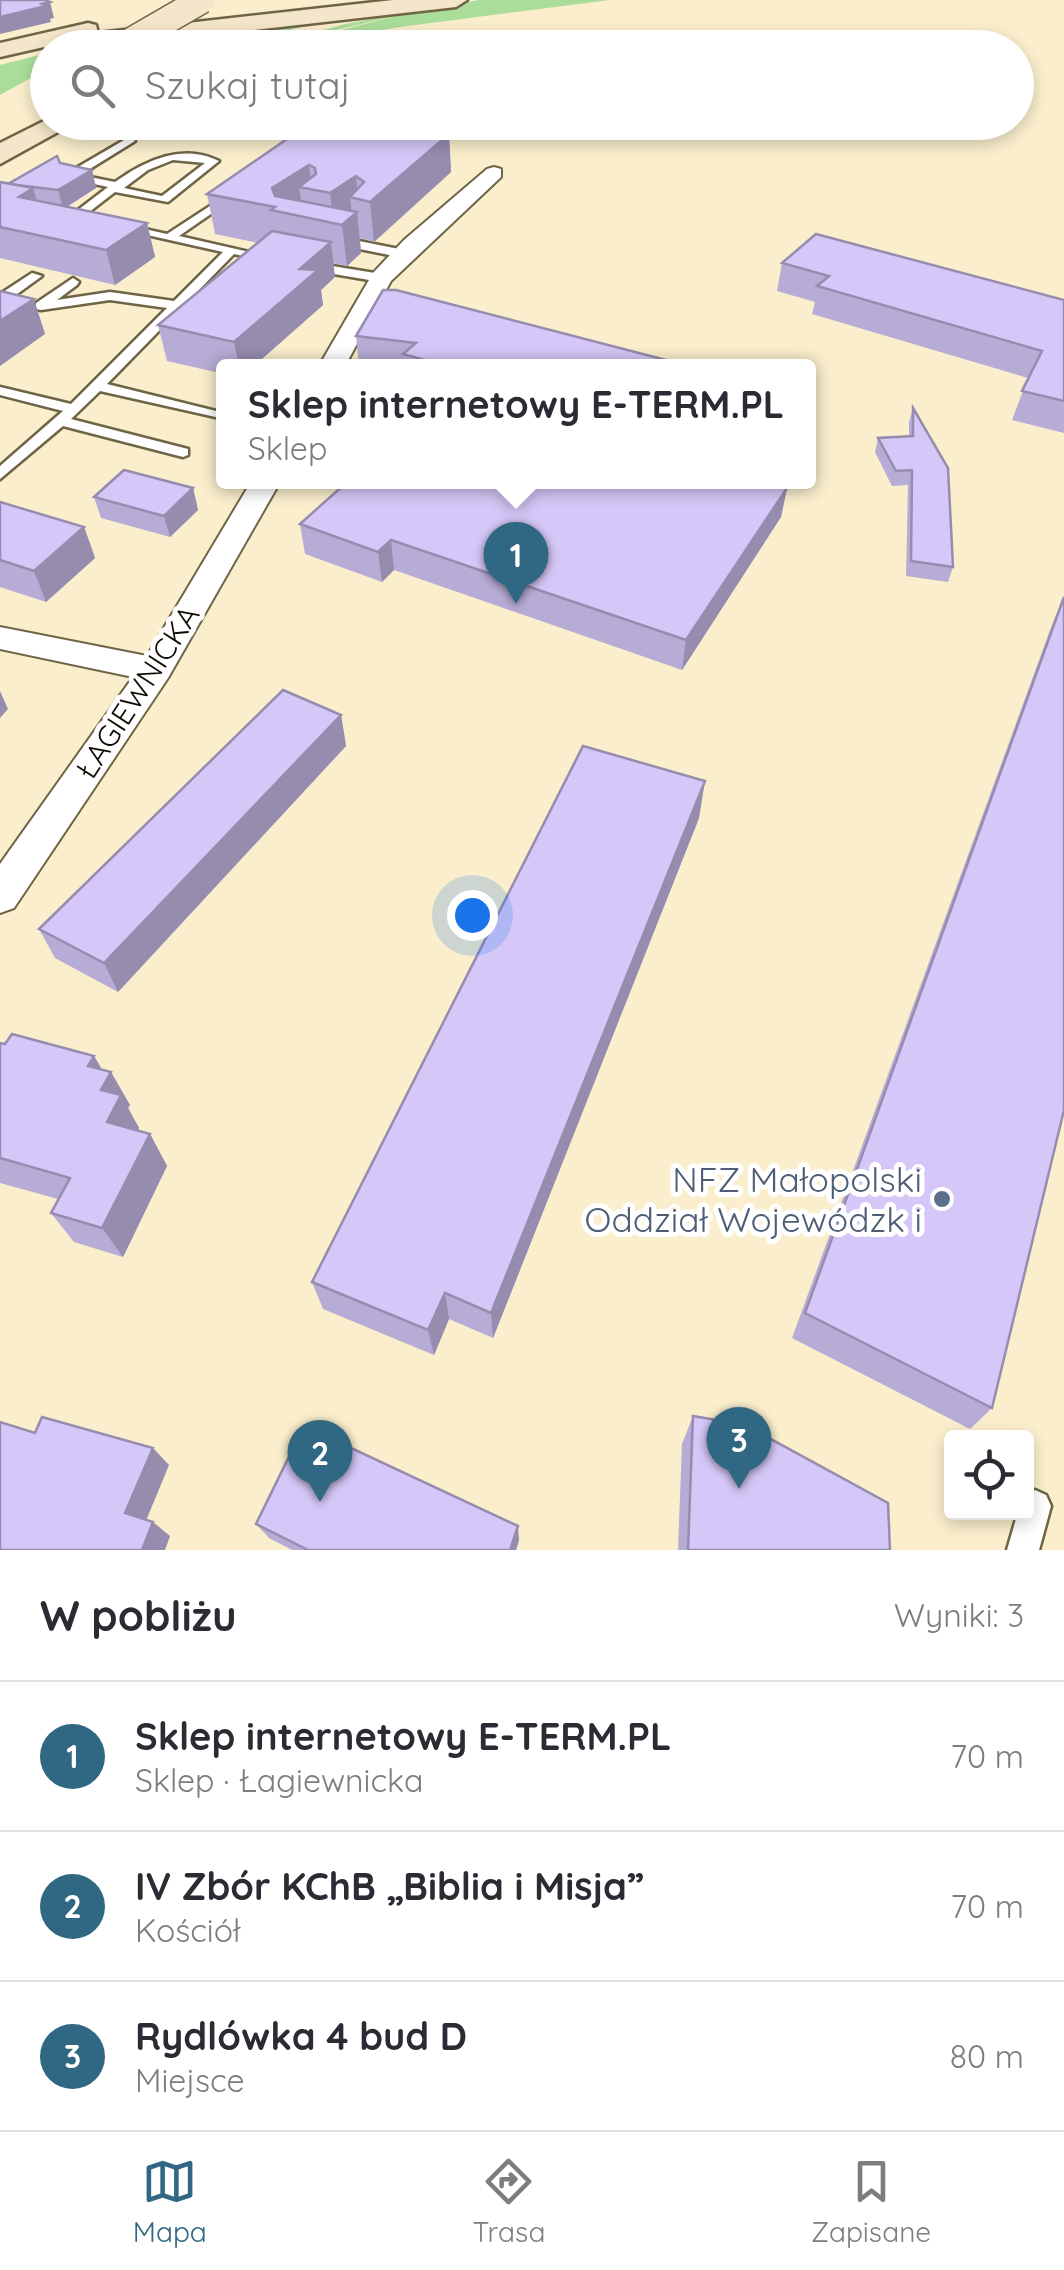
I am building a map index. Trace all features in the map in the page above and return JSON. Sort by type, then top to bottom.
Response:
[{"type":"main road","points":[[150,30],[202,0]]},
{"type":"main road","points":[[182,30],[232,0]]},
{"type":"main road","points":[[94,30],[269,0]]},
{"type":"main road","points":[[164,30],[295,8],[448,1]]},
{"type":"main road","points":[[309,30],[448,1]]},
{"type":"main road","points":[[0,50],[30,44]]},
{"type":"main road","points":[[0,60],[30,54]]},
{"type":"main road","points":[[0,134],[30,117]]},
{"type":"main road","points":[[0,155],[30,139]]},
{"type":"street","points":[[336,359],[381,278],[494,173]]},
{"type":"street","name":"ŁAGIEWNICKA","points":[[0,896],[156,670],[262,489]]},
{"type":"street","points":[[0,638],[156,670]]},
{"type":"lane","points":[[129,140],[70,176],[164,200],[214,161],[164,158]]},
{"type":"lane","points":[[74,218],[190,142]]},
{"type":"lane","points":[[144,171],[162,172]]},
{"type":"lane","points":[[182,174],[200,175]]},
{"type":"lane","points":[[168,238],[244,187]]},
{"type":"lane","points":[[55,215],[92,222]]},
{"type":"lane","points":[[112,226],[381,278]]},
{"type":"lane","points":[[320,237],[343,236],[404,254]]},
{"type":"lane","points":[[0,474],[74,410],[231,250]]},
{"type":"lane","points":[[1,298],[36,276]]},
{"type":"lane","points":[[41,306],[73,282]]},
{"type":"lane","points":[[1,298],[41,306],[110,296],[177,306]]},
{"type":"lane","points":[[97,386],[215,415]]},
{"type":"lane","points":[[0,391],[74,410]]},
{"type":"lane","points":[[61,421],[183,452]]},
{"type":"lane","points":[[1023,1550],[1035,1506]]},
{"type":"green space","points":[[479,0],[610,0],[382,30],[341,30],[396,16],[323,30]]},
{"type":"green space","points":[[357,13],[290,30],[206,30]]},
{"type":"green space","points":[[30,57],[30,78],[0,95],[0,65]]},
{"type":"building","points":[[0,0],[45,0],[50,2],[0,17]]},
{"type":"building","points":[[285,140],[442,140],[370,202],[350,197],[364,182],[356,176],[330,193],[299,187],[316,174],[309,165],[272,188],[275,196],[357,212],[342,225],[207,194]]},
{"type":"building","points":[[57,156],[60,163],[92,170],[58,190],[8,184]]},
{"type":"building","points":[[0,182],[33,188],[19,197],[147,223],[106,250],[0,227]]},
{"type":"building","points":[[272,231],[331,242],[300,269],[318,270],[234,342],[158,325]]},
{"type":"building","points":[[816,234],[1064,300],[1064,401],[1022,391],[1042,351],[817,286],[829,276],[782,263]]},
{"type":"building","points":[[383,290],[396,290],[662,359],[421,359],[403,354],[416,343],[356,336]]},
{"type":"building","points":[[0,291],[34,299],[0,321]]},
{"type":"building","points":[[913,408],[948,468],[953,567],[911,561],[912,470],[896,471],[878,438],[913,436]]},
{"type":"building","points":[[124,470],[193,488],[164,516],[94,497]]},
{"type":"building","points":[[339,489],[786,489],[686,640],[391,540],[378,552],[300,524]]},
{"type":"building","points":[[0,502],[84,527],[34,571],[0,560]]},
{"type":"building","points":[[1064,597],[1064,1110],[992,1408],[805,1313]]},
{"type":"building","points":[[283,690],[341,715],[104,963],[39,929]]},
{"type":"building","points":[[583,746],[705,781],[491,1313],[445,1293],[428,1330],[312,1282]]},
{"type":"building","points":[[12,1034],[94,1056],[88,1066],[111,1072],[101,1090],[121,1095],[107,1122],[150,1134],[102,1228],[51,1213],[70,1178],[0,1158],[0,1043],[5,1044]]},
{"type":"building","points":[[693,1416],[745,1425],[888,1503],[890,1550],[688,1550]]},
{"type":"building","points":[[42,1417],[153,1448],[125,1513],[153,1522],[142,1550],[0,1550],[0,1422],[35,1433]]},
{"type":"building","points":[[304,1426],[518,1526],[510,1550],[308,1550],[256,1524]]},
{"type":"place","name":"Sklep internetowy E-TERM.PL","points":[[516,604]]},
{"type":"place","name":"NFZ Małopolski Oddział Wojewódzk i","points":[[942,1199]]},
{"type":"place","name":"Rydlówka 4 bud D","points":[[739,1489]]},
{"type":"place","name":"IV Zbór KChB „Biblia i Misja”","points":[[320,1502]]}]
